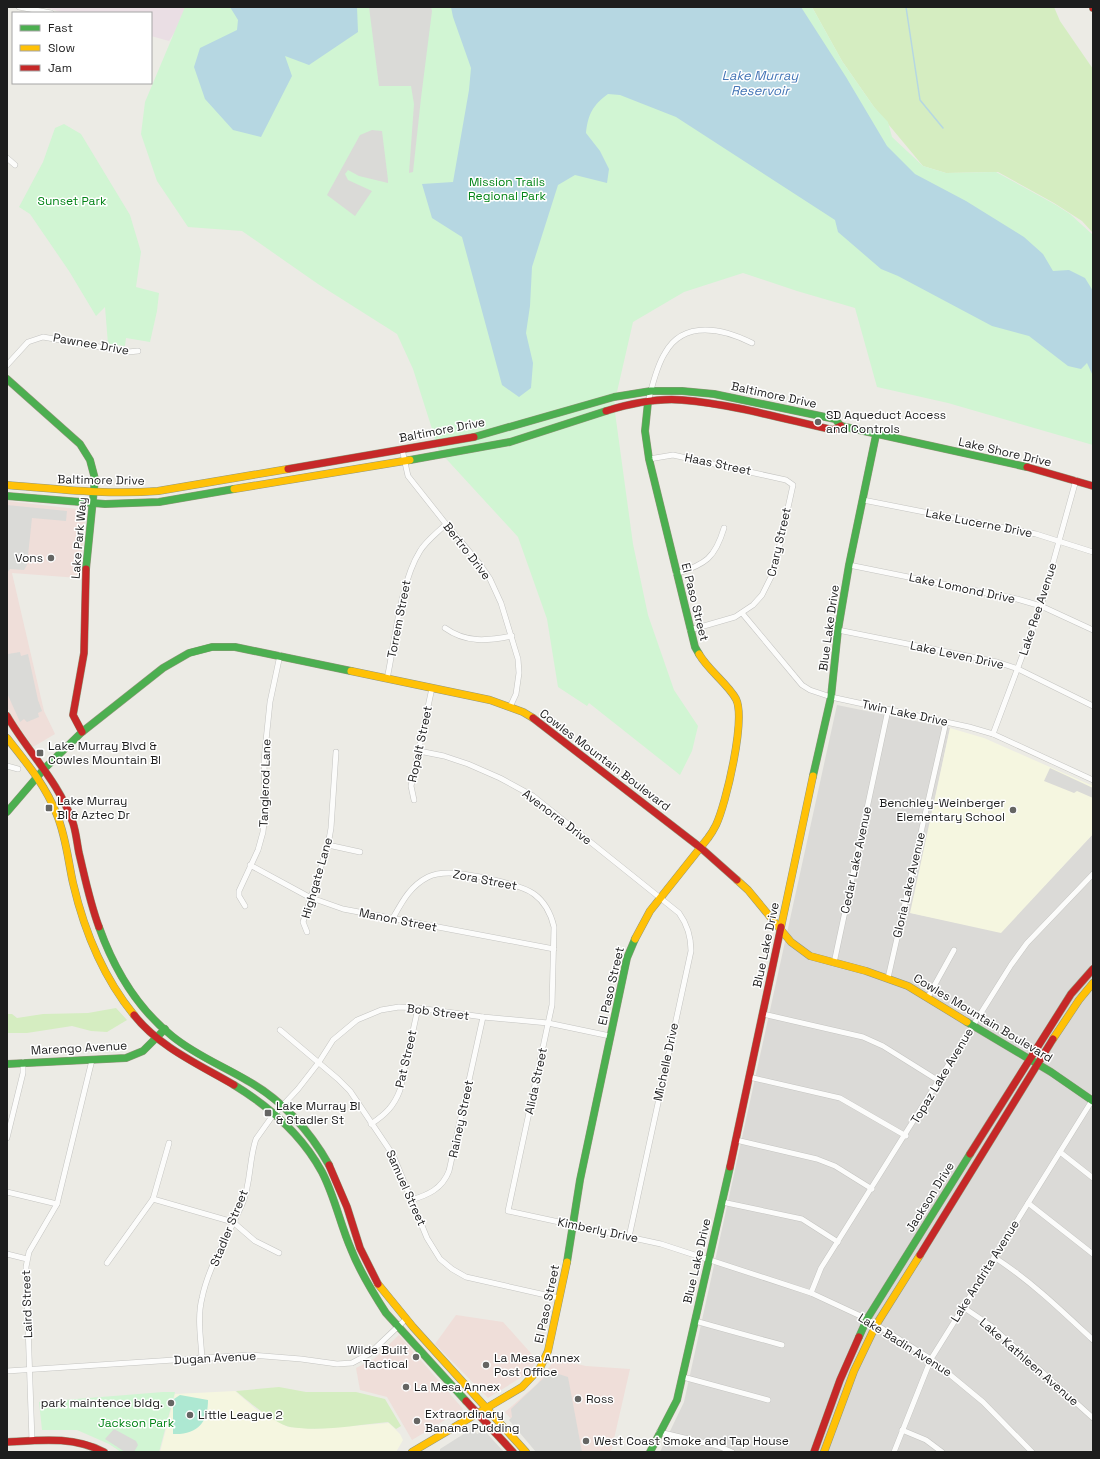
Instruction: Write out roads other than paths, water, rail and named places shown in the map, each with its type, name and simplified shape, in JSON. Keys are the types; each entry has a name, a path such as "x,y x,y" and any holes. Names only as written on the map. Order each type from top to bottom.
{"main road":[{"name":"Lake Park Way","path":"7,379 84,449 94,473 94,493 86,567 84,653 72,715 82,732"},
{"name":"Baltimore Drive","path":"7,485 94,493 131,494 156,491 473,437 614,397 650,391 682,391 714,394 835,419 840,426 833,430 712,404 681,400 648,402 611,410 510,442 459,452 159,502 131,504 93,503 7,496"},
{"name":"El Paso Street","path":"412,1452 522,1387 540,1368 548,1351 573,1225 580,1180 610,1036 630,950 641,926 660,898 701,848 716,825 722,809 739,732 740,716 733,696 702,659 695,647 690,630 649,459 645,431 648,402"},
{"name":"Lake Shore Drive","path":"840,426 1039,470 1093,486"},
{"name":"Blue Lake Drive","path":"650,1452 659,1432 677,1400 694,1321 710,1258 831,697 838,630 849,565 876,435"},
{"path":"156,491 159,502"},
{"name":"Cowles Mountain Boulevard","path":"7,812 40,774 82,732 163,668 189,653 212,647 235,647 280,655 387,680 490,700 542,723 701,848 748,890 791,942 810,956 888,978 928,998 1030,1059 1093,1100"},
{"path":"7,716 40,774 62,826 80,909 95,950 124,1002 157,1037 191,1062 264,1104 304,1144 317,1163 329,1188 358,1268 382,1307 398,1327 512,1452"},
{"path":"7,738 29,766 40,774 64,803 72,823 91,906 110,957 133,996 165,1029 196,1052 265,1092 283,1106 304,1130 326,1160 343,1196 360,1248 378,1284 406,1319 526,1452"},
{"name":"Jackson Drive","path":"814,1452 842,1374 867,1320 1071,994 1093,969"},
{"name":"Jackson Drive","path":"824,1452 854,1370 876,1324 1064,1021 1093,983"},
{"path":"118,993 127,987"},
{"name":"Marengo Avenue","path":"7,1064 130,1057 143,1051 165,1029"},
{"path":"7,1442 60,1439 77,1442 104,1452"}],"street":[{"path":"19,7 46,12"},
{"path":"7,158 15,165"},
{"path":"648,402 650,391 664,353 672,343 685,334 704,329 735,334 752,343"},
{"name":"Pawnee Drive","path":"7,365 28,342 43,337 128,352 138,352"},
{"name":"Bertro Drive","path":"402,449 408,476 480,564 490,579 501,603 512,636 519,673 516,694 510,708"},
{"name":"Haas Street","path":"649,459 673,455 786,480"},
{"name":"Crary Street","path":"690,630 735,617 742,613 762,595 772,577 792,490 793,485 786,480"},
{"name":"Lake Ree Avenue","path":"993,734 1041,606 1076,480"},
{"name":"Lake Lucerne Drive","path":"863,500 1036,534 1093,552"},
{"name":"Torrem Street","path":"387,680 405,585 411,568 420,550 446,524"},
{"path":"676,574 696,567 713,555 719,544 724,528"},
{"name":"Lake Lomond Drive","path":"849,565 1017,599 1041,606 1093,630"},
{"name":"Twin Lake Drive","path":"742,613 802,685 810,690 831,697 946,722 993,734 1093,780"},
{"path":"445,628 456,636 476,640 493,640 512,636"},
{"name":"Lake Leven Drive","path":"838,630 997,662 1018,669 1093,706"},
{"name":"Tanglerod Lane","path":"245,906 239,896 239,891 260,844 265,818 264,760 270,702 280,655"},
{"name":"Ropalt Street","path":"414,800 410,786 419,752 432,688"},
{"name":"Cedar Lake Avenue","path":"834,963 888,710"},
{"name":"Gloria Lake Avenue","path":"888,978 946,722"},
{"name":"Highgate Lane","path":"307,932 303,922 309,897 328,845 331,828 336,752"},
{"name":"Avenorra Drive","path":"419,752 444,756 468,764 500,778 533,796 660,898"},
{"path":"7,766 18,769"},
{"path":"328,845 360,852"},
{"name":"Manon Street","path":"250,865 309,897 343,909 554,949"},
{"name":"Zora Street","path":"393,918 412,888 422,880 434,875 454,873 510,883 528,890 545,906 554,927 554,949"},
{"name":"Topaz Lake Avenue","path":"811,1293 821,1268 906,1136 973,1025 1022,950 1093,874"},
{"name":"Michelle Drive","path":"629,1237 691,951 690,938 679,912 660,898"},
{"name":"Alida Street","path":"508,1211 554,997 554,949"},
{"path":"928,998 954,950"},
{"name":"Bob Street","path":"283,1106 319,1062 333,1040 357,1020 390,1008 418,1008 482,1017 548,1023 610,1036"},
{"name":"Pat Street","path":"371,1124 382,1117 396,1101 400,1090 418,1008"},
{"path":"763,1014 863,1036 883,1046 939,1081"},
{"name":"Rainey Street","path":"411,1200 428,1195 436,1190 448,1175 482,1017"},
{"name":"Samuel Street","path":"280,1030 319,1062 350,1092 393,1155 411,1200 433,1248 440,1259 452,1270 466,1277 559,1298"},
{"name":"Laird Street","path":"32,1441 26,1267 27,1259 29,1252 57,1204 92,1060"},
{"path":"7,1138 23,1073 23,1062"},
{"path":"749,1077 840,1098 906,1136"},
{"name":"Lake Andrita Avenue","path":"894,1452 931,1359 1093,1100"},
{"name":"Stadler Street","path":"202,1359 199,1317 202,1298 207,1282 243,1200 249,1175 251,1152 256,1139 283,1106"},
{"path":"736,1140 817,1158 835,1166 872,1189"},
{"path":"107,1263 153,1199 169,1143"},
{"path":"1060,1152 1093,1178"},
{"path":"7,1192 57,1204"},
{"path":"153,1199 233,1222 255,1241 279,1253"},
{"path":"722,1202 802,1219 838,1242"},
{"path":"1028,1202 1093,1254"},
{"name":"Kimberly Drive","path":"508,1211 661,1244 686,1253"},
{"name":"Lake Badin Avenue","path":"686,1253 710,1258 811,1293 876,1324 931,1359 983,1402 1032,1452"},
{"path":"7,1254 27,1259"},
{"path":"994,1257 1018,1272 1046,1294 1093,1340"},
{"name":"Lake Kathleen Avenue","path":"963,1307 991,1326 1093,1418"},
{"name":"Dugan Avenue","path":"7,1371 257,1356 337,1364 352,1363 369,1354 406,1319"},
{"path":"694,1321 782,1345"},
{"path":"683,1377 768,1400"},
{"path":"902,1430 926,1440 942,1452"},
{"path":"659,1432 718,1446 732,1452"}],"water":[{"path":"230,7 357,7 358,32 309,65 285,56 292,76 261,137 233,130 205,99 194,67 200,48 237,30 238,20"},
{"name":"Lake Murray Reservoir","path":"451,7 801,7 846,77 887,146 915,174 966,201 1024,237 1043,254 1053,271 1069,270 1085,278 1093,291 1093,376 1087,363 1081,369 1068,366 1029,336 992,326 898,276 881,269 838,232 835,220 676,117 620,95 608,94 592,110 588,120 586,133 600,151 609,169 607,183 575,175 558,185 532,267 530,306 526,333 533,363 531,388 519,397 502,385 462,237 432,218 422,184 453,182 469,90 471,68 453,17"}],"waterway":[{"path":"906,7 920,100 943,128"}],"place":[{"name":"SD Aqueduct Access and Controls","path":"818,422"},
{"name":"Vons","path":"51,558"},
{"name":"Lake Murray Blvd & Cowles Mountain Bl","path":"40,753"},
{"name":"Lake Murray Bl & Aztec Dr","path":"49,808"},
{"name":"Benchley-Weinberger Elementary School","path":"1013,810"},
{"name":"Lake Murray Bl & Stadler St","path":"268,1113"},
{"name":"Wilde Built Tactical","path":"416,1357"},
{"name":"La Mesa Annex Post Office","path":"486,1365"},
{"name":"La Mesa Annex","path":"406,1387"},
{"name":"Ross","path":"578,1399"},
{"name":"park maintence bldg.","path":"171,1403"},
{"name":"Little League 2","path":"190,1415"},
{"name":"Extraordinary Banana Pudding","path":"417,1421"},
{"name":"West Coast Smoke and Tap House","path":"586,1441"}],"park label":[{"name":"Mission Trails Regional Park","path":"507,189"},
{"name":"Sunset Park","path":"72,201"},
{"name":"Jackson Park","path":"136,1423"}]}
